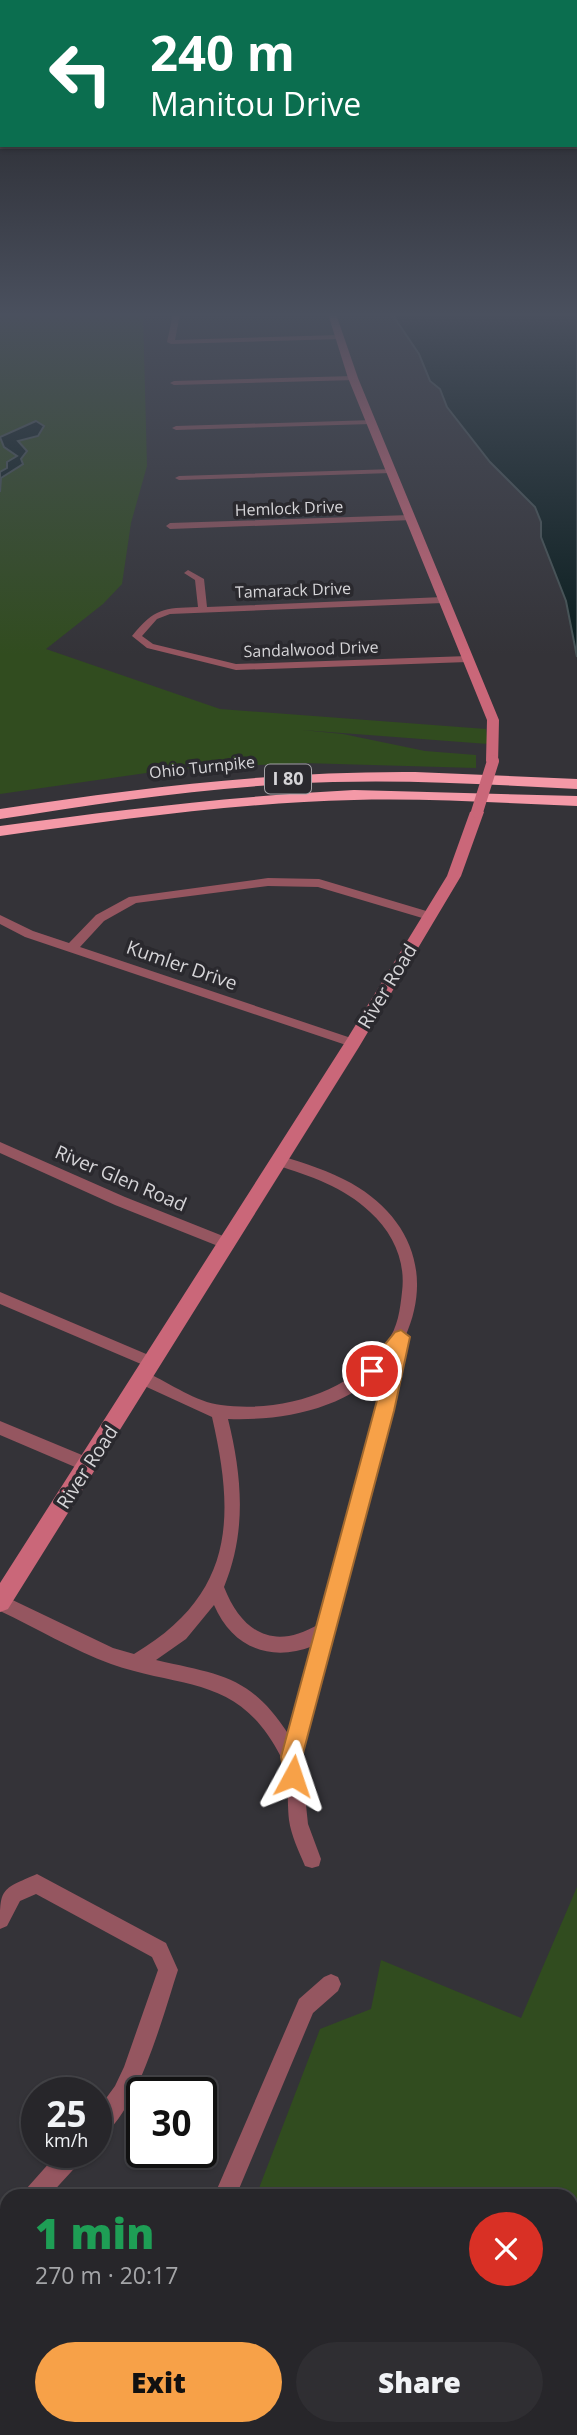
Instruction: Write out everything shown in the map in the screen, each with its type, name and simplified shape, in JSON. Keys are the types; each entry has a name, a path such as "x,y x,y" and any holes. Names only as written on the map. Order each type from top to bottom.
{"highway":[{"name":"Ohio Turnpike","path":"0,814 147,792 253,781 440,777 577,784"},
{"name":"Ohio Turnpike","path":"0,831 156,810 357,795 577,801"}],"street":[{"path":"176,428 188,428"},
{"name":"River Road","path":"2,1594 88,1465 353,1043 454,876 477,812 493,761 493,720 373,428"},
{"path":"179,478 391,471"},
{"name":"Hemlock Drive","path":"177,512 174,526 410,518"},
{"path":"188,573 199,579 203,610"},
{"name":"Tamarack Drive","path":"148,622 168,611 443,600"},
{"name":"Sandalwood Drive","path":"148,622 137,636 150,646 236,667 468,659"},
{"path":"72,948 100,918 133,900 268,881 319,883 429,916"},
{"name":"Kumler Drive","path":"0,919 29,934 353,1043"},
{"name":"River Glen Road","path":"0,1147 120,1202 228,1244"},
{"path":"281,1161 354,1191 384,1216 395,1231 410,1269 411,1298 385,1411 292,1757 299,1824 312,1859"},
{"path":"0,1298 148,1370 219,1412 283,1410 325,1399 372,1371 401,1337"},
{"path":"135,1663 180,1633 209,1600 228,1548 235,1501 232,1463 219,1412"},
{"path":"0,1428 88,1465"},
{"path":"215,1586 226,1613 236,1627 260,1642 290,1646 306,1642 326,1629"},
{"path":"2,1594 110,1655 162,1673 209,1681 241,1694 254,1704 292,1757"},
{"path":"0,1919 13,1894 37,1884 159,1950 168,1970 130,2081 112,2111"},
{"path":"228,2189 306,2006 331,1984"},
{"path":"41,2189 60,2168"}],"green space":[{"path":"0,428 146,428 147,466 131,523 122,584 103,604 46,649 220,709 486,729 488,744 302,730 343,734 425,751 476,755 476,768 303,763 174,769 0,794"},
{"path":"577,1887 577,2189 259,2189 320,2029 371,2009 381,1960 521,2018"}],"shaded area":[{"path":"21,428 43,428 38,436 18,441 27,451 21,459 23,464 1,478 0,492 0,472 7,468 7,462 17,456 4,447 0,437"},
{"path":"463,428 577,428 577,657 566,601 541,537 541,522 535,507 490,462"}],"route":[{"path":"293,1776 292,1757 385,1411 401,1337 372,1371"}]}
